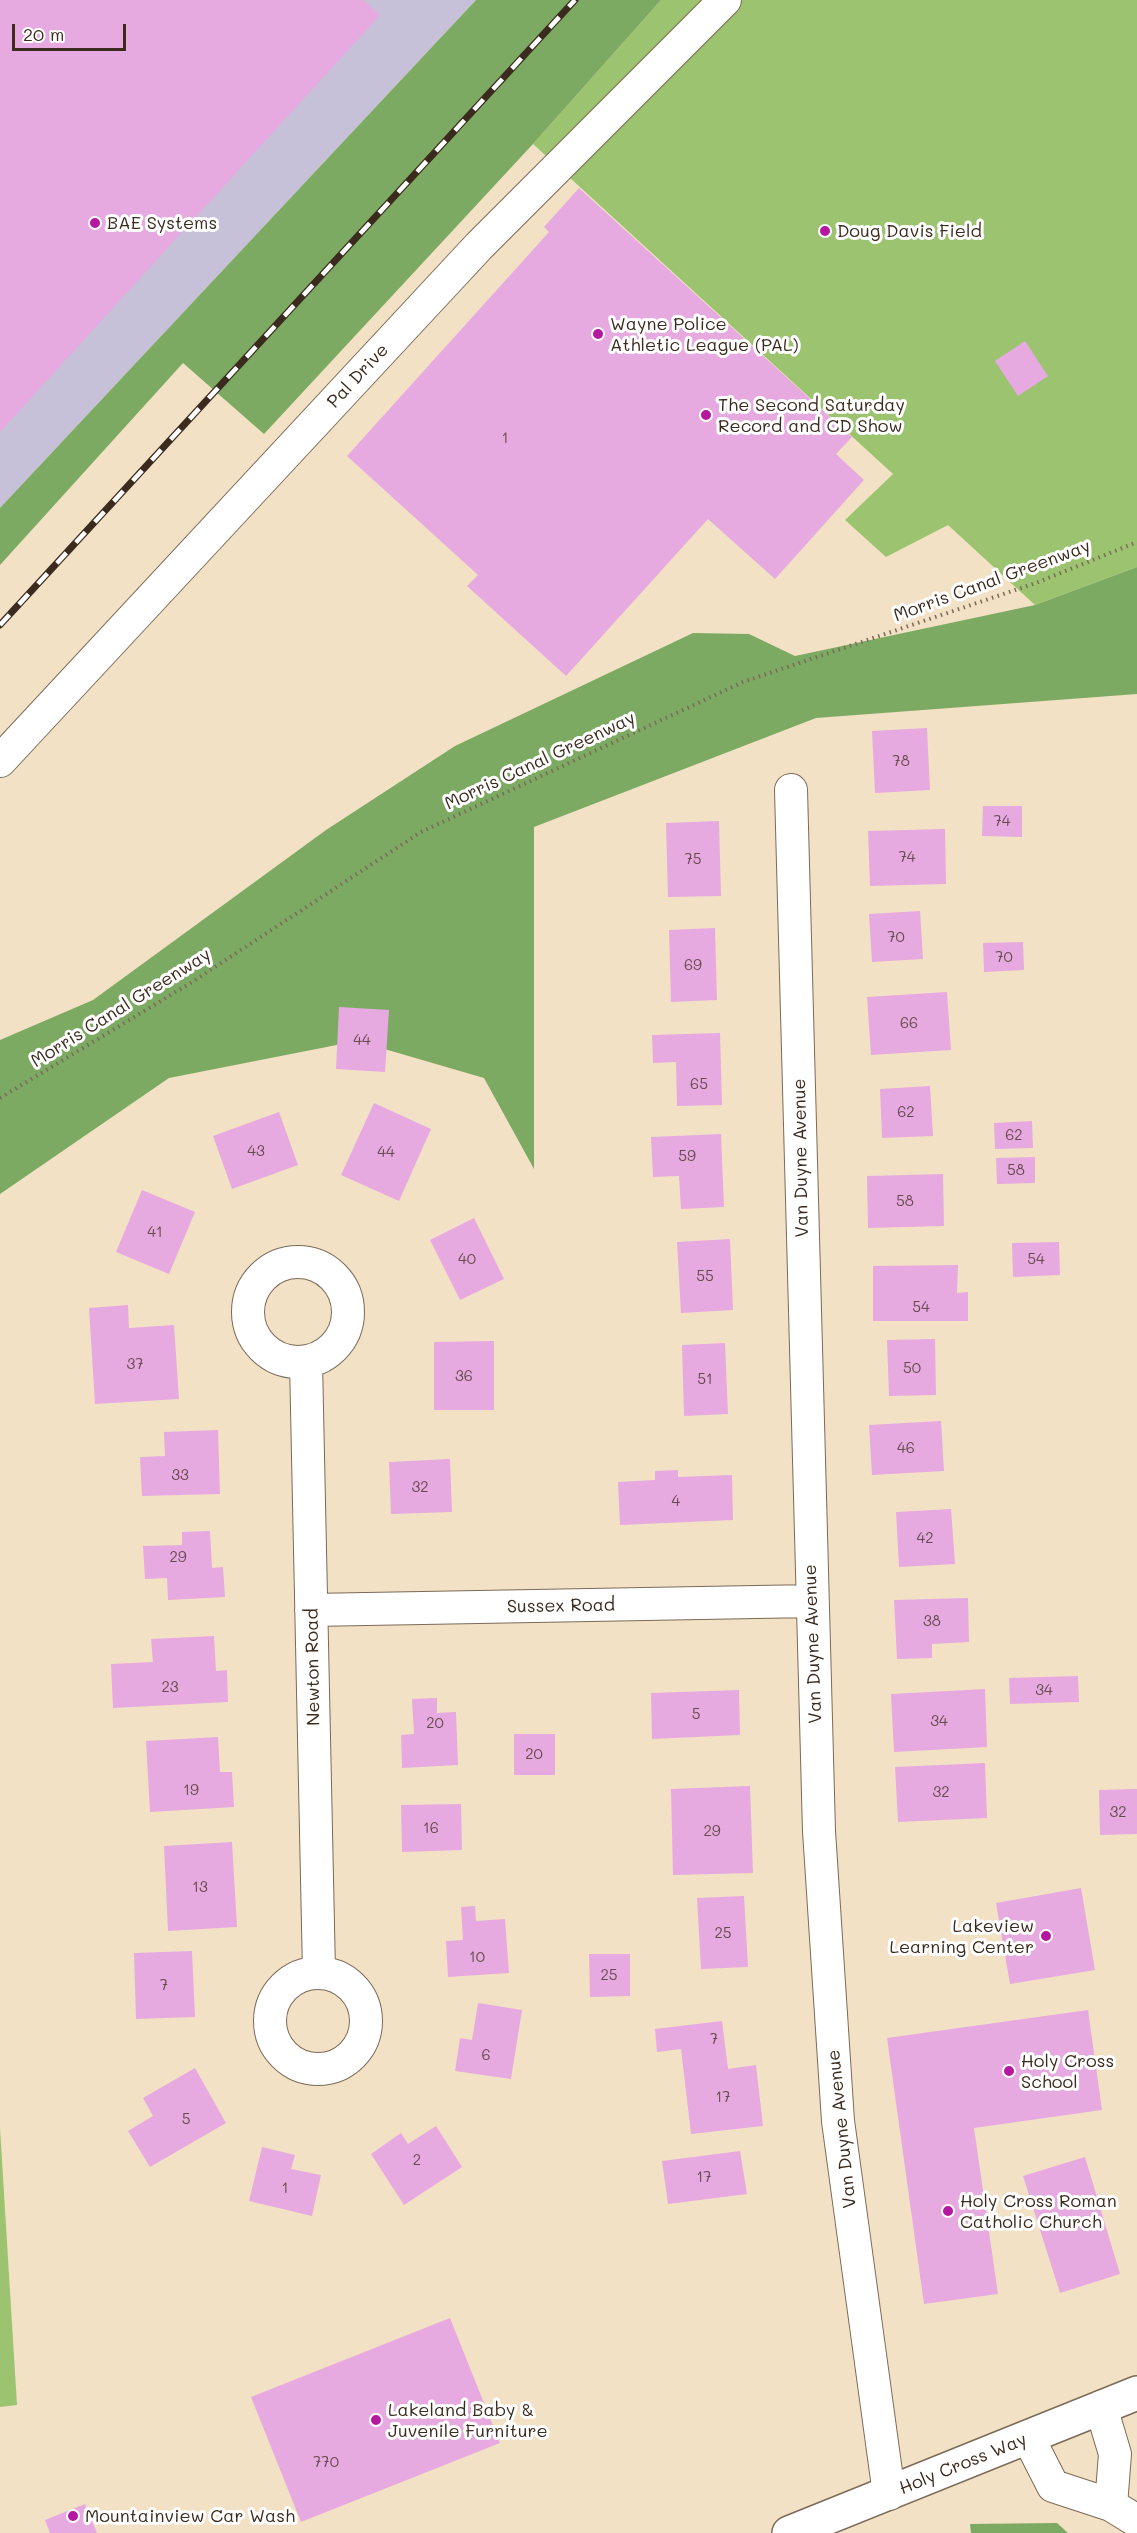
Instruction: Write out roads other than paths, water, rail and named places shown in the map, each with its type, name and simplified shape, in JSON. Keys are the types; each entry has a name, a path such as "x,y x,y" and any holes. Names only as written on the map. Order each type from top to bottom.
{"main road":[{"name":"Holy Cross Way","path":"789,2533 1137,2393"}],"street":[{"name":"Pal Drive","path":"0,761 479,246 725,0"},
{"name":"Van Duyne Avenue","path":"791,790 819,1831 838,2121 889,2494"},
{"name":"Newton Road","path":"306,1362 319,1972"},
{"name":"Sussex Road","path":"311,1610 812,1601"},
{"path":"1028,2437 1053,2486 1124,2513 1116,2454 1101,2408"}],"railway":[{"path":"0,625 575,0"}],"place":[{"name":"BAE Systems","path":"95,223"},
{"name":"Doug Davis Field","path":"825,231"},
{"name":"Wayne Police Athletic League (PAL)","path":"598,334"},
{"name":"The Second Saturday Record and CD Show","path":"706,415"},
{"name":"Lakeview Learning Center","path":"1046,1936"},
{"name":"Holy Cross School","path":"1009,2071"},
{"name":"Holy Cross Roman Catholic Church","path":"948,2211"},
{"name":"Lakeland Baby & Juvenile Furniture","path":"376,2420"},
{"name":"Mountainview Car Wash","path":"73,2516"}]}
